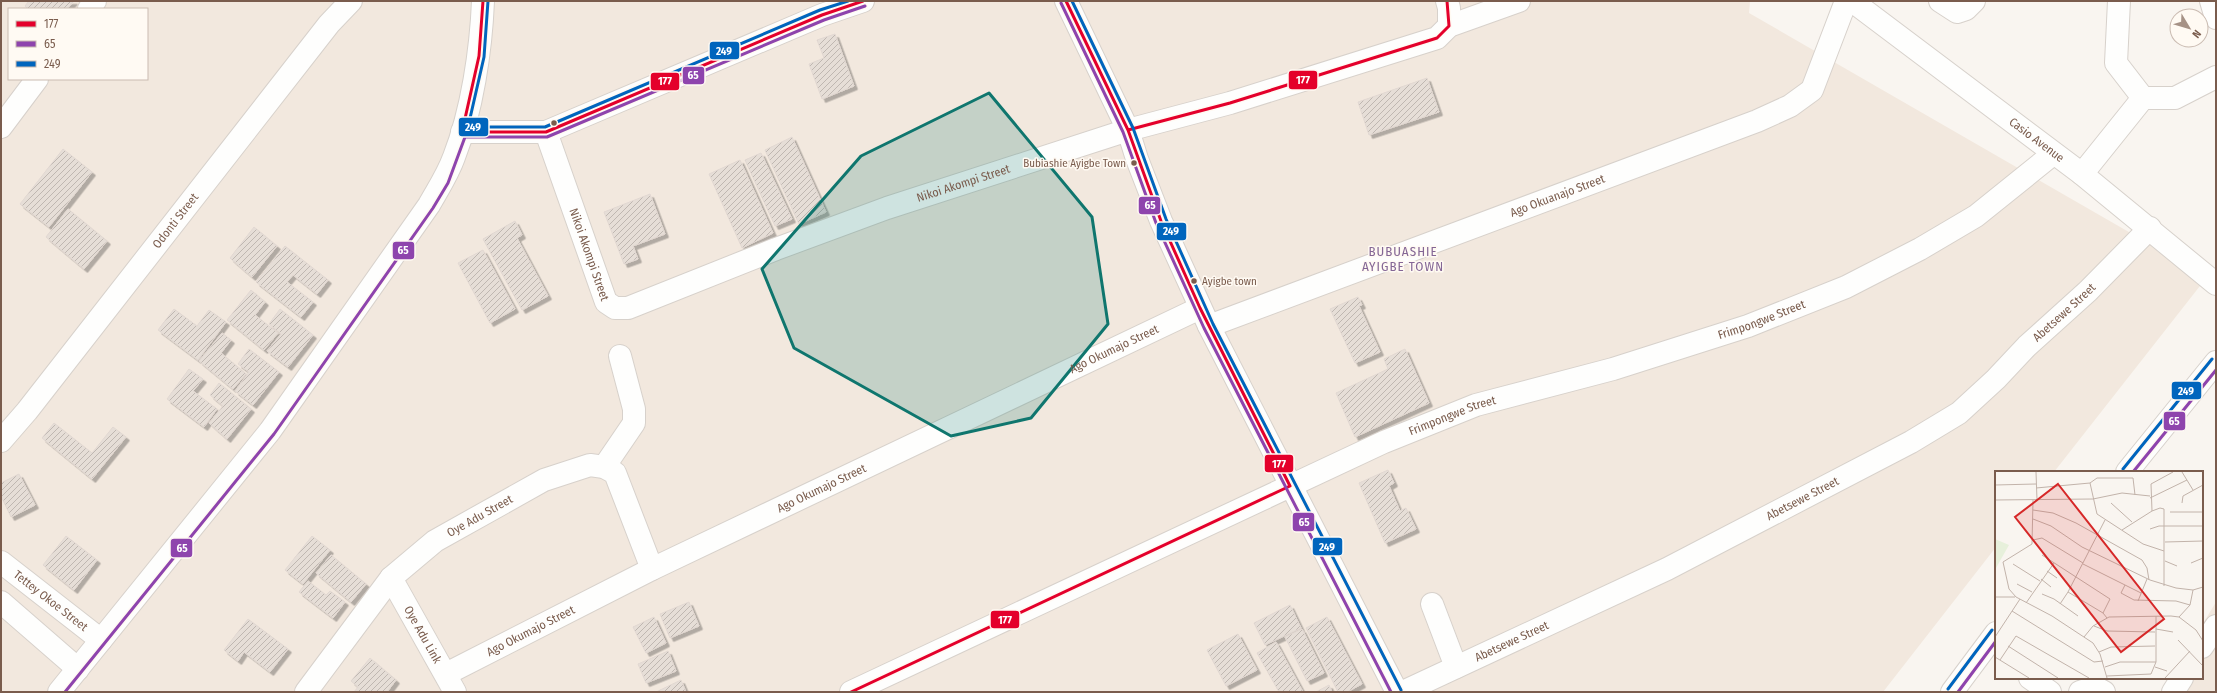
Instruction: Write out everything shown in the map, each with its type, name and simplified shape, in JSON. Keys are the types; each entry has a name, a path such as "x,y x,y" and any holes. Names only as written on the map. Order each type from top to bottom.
{"street":[{"name":"Odonti Street","path":"1,441 27,411 329,24 351,1"},
{"path":"59,692 274,424 429,205 449,169 462,132 478,56 483,1"},
{"path":"462,132 546,132 822,15 863,1"},
{"path":"1066,1 1128,130 1137,159 1159,214 1204,317 1397,692"},
{"path":"1447,1 1449,8 1449,26"},
{"name":"Nikoi Akompi Street","path":"546,132 606,302 615,308 628,308 776,249 888,208 1128,130 1230,103 1438,38 1449,26 1518,1"},
{"name":"Ago Okuanajo Street","path":"1204,317 1742,127 1790,106 1812,90 1846,1"},
{"name":"Casio Avenue","path":"1852,1 2053,154 2082,174 2150,228 2216,284"},
{"path":"1940,1 1957,12 1966,9 1974,1"},
{"path":"2119,1 2116,63 2143,98"},
{"path":"2211,1 2216,18"},
{"path":"2143,98 2174,98 2216,77"},
{"path":"1,127 36,80"},
{"path":"2082,174 2143,98"},
{"name":"Frimpongwe Street","path":"851,692 1384,442 1476,405 1613,369 1748,326 1846,287 1920,249 1976,216 2053,154"},
{"name":"Abetsewe Street","path":"1403,692 1667,569 1911,442 1959,413 1996,379 2027,346 2088,291 2150,228"},
{"name":"Ago Okumajo Street","path":"450,683 652,569 1204,317"},
{"path":"620,356 634,409 634,423 604,467 615,473 652,569"},
{"path":"2127,471 2216,362"},
{"name":"Oye Adu Street","path":"306,692 391,578 435,541 544,480 590,465 604,467"},
{"name":"Tettey Okoe Street","path":"1,562 101,640"},
{"name":"Oye Adu Link","path":"391,578 450,683"},
{"path":"1,602 78,669"},
{"path":"1432,604 1456,667"},
{"path":"2203,646 2216,626"},
{"path":"1952,692 1993,643"},
{"path":"2031,679 2050,692"},
{"path":"2173,692 2181,679"},
{"path":"2080,692 2095,687 2104,692"}],"highlighted area":[{"path":"989,93 1092,217 1108,324 1031,418 951,436 794,348 762,269 861,156"}],"shaded area":[{"path":"1,1 1750,1 1749,13 2207,277 2055,471 1995,471 1995,548 1883,692 1,692"},
{"path":"2216,602 2216,692 2162,692 2169,679 2203,679 2203,623"}],"building":[{"path":"29,1 74,1 68,8 27,8 25,6"},
{"path":"835,34 854,86 822,99 809,64 824,58 817,40"},
{"path":"1427,78 1439,112 1369,135 1358,102"},
{"path":"792,137 826,212 799,224 765,150"},
{"path":"63,149 92,172 49,227 20,204"},
{"path":"761,153 792,219 775,226 745,160"},
{"path":"740,160 773,233 742,248 709,174"},
{"path":"650,194 665,234 633,246 638,259 624,264 604,212"},
{"path":"68,209 107,241 84,269 46,237"},
{"path":"515,221 522,235 517,238 548,296 522,310 483,239"},
{"path":"254,227 277,246 252,277 230,258"},
{"path":"285,246 328,280 317,294 293,275 287,282 313,302 301,317 256,282"},
{"path":"483,250 515,309 490,323 458,263"},
{"path":"251,290 265,302 255,315 278,333 264,350 227,320"},
{"path":"1358,297 1362,305 1359,306 1380,352 1355,363 1330,309"},
{"path":"174,309 197,326 209,310 226,322 198,360 158,330"},
{"path":"280,309 313,335 288,367 267,351 281,334 269,324"},
{"path":"222,333 231,340 221,353 246,374 233,389 199,361"},
{"path":"249,349 279,372 253,405 235,391 249,372 238,364"},
{"path":"1405,349 1429,403 1355,437 1336,393 1388,369 1384,359"},
{"path":"189,369 203,379 193,391 217,409 204,427 167,399"},
{"path":"219,383 251,409 227,439 209,423 223,406 210,395"},
{"path":"54,423 92,453 113,427 126,437 92,479 42,438"},
{"path":"1388,470 1394,483 1389,486 1400,511 1406,508 1416,529 1385,543 1359,483"},
{"path":"19,474 35,505 11,517 1,496 1,483"},
{"path":"66,536 97,560 74,590 43,565"},
{"path":"312,536 330,550 303,584 285,570"},
{"path":"331,555 366,584 351,602 316,573"},
{"path":"308,581 326,595 330,591 345,602 333,618 299,592"},
{"path":"689,602 699,626 670,638 660,614"},
{"path":"1290,605 1301,628 1265,645 1254,623"},
{"path":"654,617 666,643 646,653 633,627"},
{"path":"1327,617 1362,684 1347,692 1338,692 1306,628"},
{"path":"248,619 288,649 270,672 244,652 238,661 224,650"},
{"path":"1302,629 1324,673 1307,681 1285,637"},
{"path":"1238,634 1257,670 1226,686 1207,650"},
{"path":"1276,642 1303,692 1279,692 1257,653"},
{"path":"668,651 676,671 646,683 638,664"},
{"path":"370,658 396,680 387,692 354,692 358,687 351,681"},
{"path":"681,680 686,692 656,692"},
{"path":"1329,685 1332,692 1316,692"}],"transit line":[{"name":"177","path":"462,132 479,56 483,1"},
{"name":"249","path":"488,1 484,57 468,127 545,127 820,10 848,1"},
{"name":"177","path":"462,132 546,132 822,15 863,1"},
{"name":"177","path":"851,692 1290,486 1200,308 1161,221 1128,130 1066,1"},
{"name":"249","path":"1072,1 1133,128 1166,219 1213,324 1401,690"},
{"name":"177","path":"1128,130 1230,103 1437,38 1449,26 1447,1"},
{"name":"65","path":"1061,3 1123,132 1156,223 1204,328 1391,692"},
{"name":"65","path":"65,692 274,434 433,208 448,183 465,137 547,137 824,20 865,6"},
{"name":"249","path":"2123,469 2212,359"},
{"name":"65","path":"2134,471 2216,370"},
{"name":"249","path":"1948,689 1992,630"},
{"name":"65","path":"1958,692 1995,642"}],"place":[{"name":"Bubiashie Ayigbe Town","path":"1134,163"},
{"name":"Ayigbe town","path":"1194,281"}],"district":[{"name":"BUBUASHIE AYIGBE TOWN","path":"1403,258"}]}
